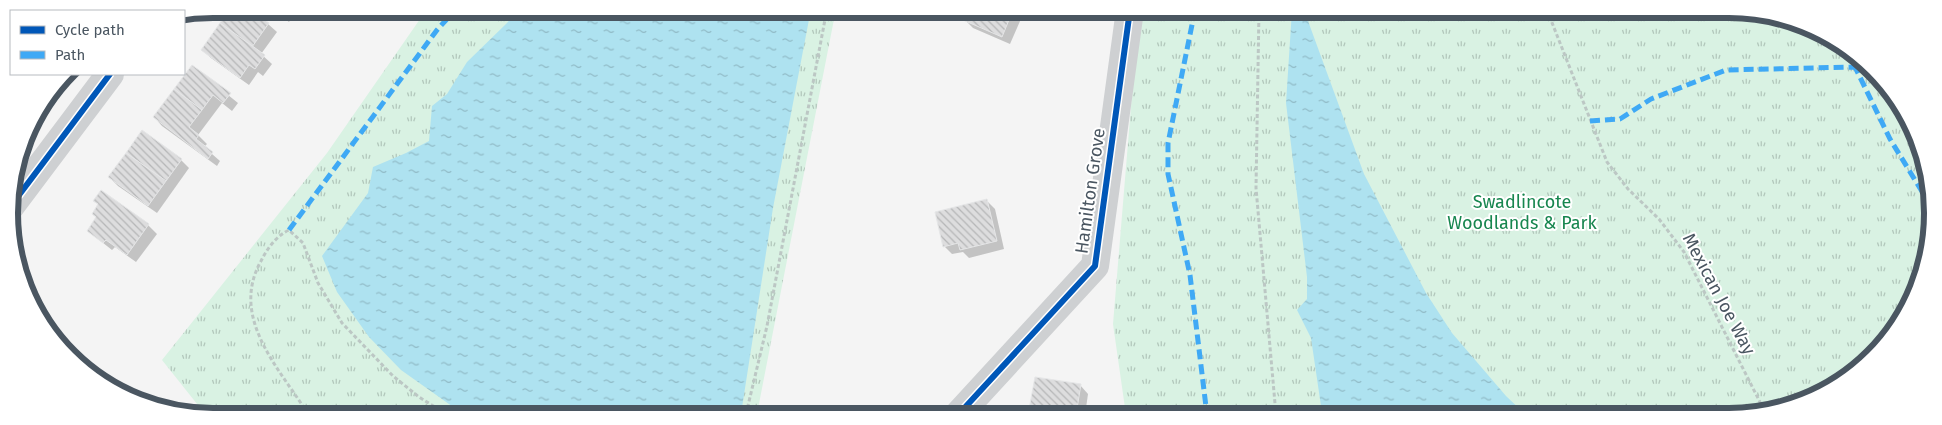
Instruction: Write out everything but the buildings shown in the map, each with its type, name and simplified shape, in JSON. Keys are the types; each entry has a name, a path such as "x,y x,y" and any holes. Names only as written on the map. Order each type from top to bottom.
{"street":[{"name":"Hamilton Grove","path":"964,408 1095,266 1129,18"},
{"path":"18,198 109,75"}],"path":[{"path":"747,408 767,326 825,18"},
{"path":"1259,18 1256,188 1275,408"},
{"path":"304,408 265,352 259,337 251,304 252,280 257,269 275,241 282,233 289,230 303,243 318,283 342,323 393,376 436,408"}],"green space":[{"path":"421,18 834,18 758,408 199,407 162,360 327,153"},
{"name":"Swadlincote Woodlands & Park","path":"1138,18 1742,18 1768,21 1804,32 1838,50 1876,84 1892,104 1910,138 1921,174 1924,225 1921,251 1910,287 1892,321 1858,359 1838,375 1804,393 1768,404 1730,408 1125,408 1113,324"}],"water":[{"path":"511,18 809,18 773,208 742,408 455,408 401,370 369,337 337,292 322,256 368,193 373,167 429,141 432,106 447,94 467,62"},
{"path":"1291,18 1307,18 1364,174 1426,293 1452,333 1519,408 1322,408 1311,338 1297,310 1307,299 1307,277 1286,103"}],"marked path":[{"path":"289,230 448,18"},
{"path":"1193,18 1168,143 1168,174 1190,275 1206,408"},
{"path":"1857,65 1855,67 1890,139 1924,194"},
{"path":"1590,121 1620,119 1651,99 1726,70 1860,68"}],"cycle path":[{"path":"964,408 1095,266 1129,18"},
{"path":"18,196 109,75"}]}
